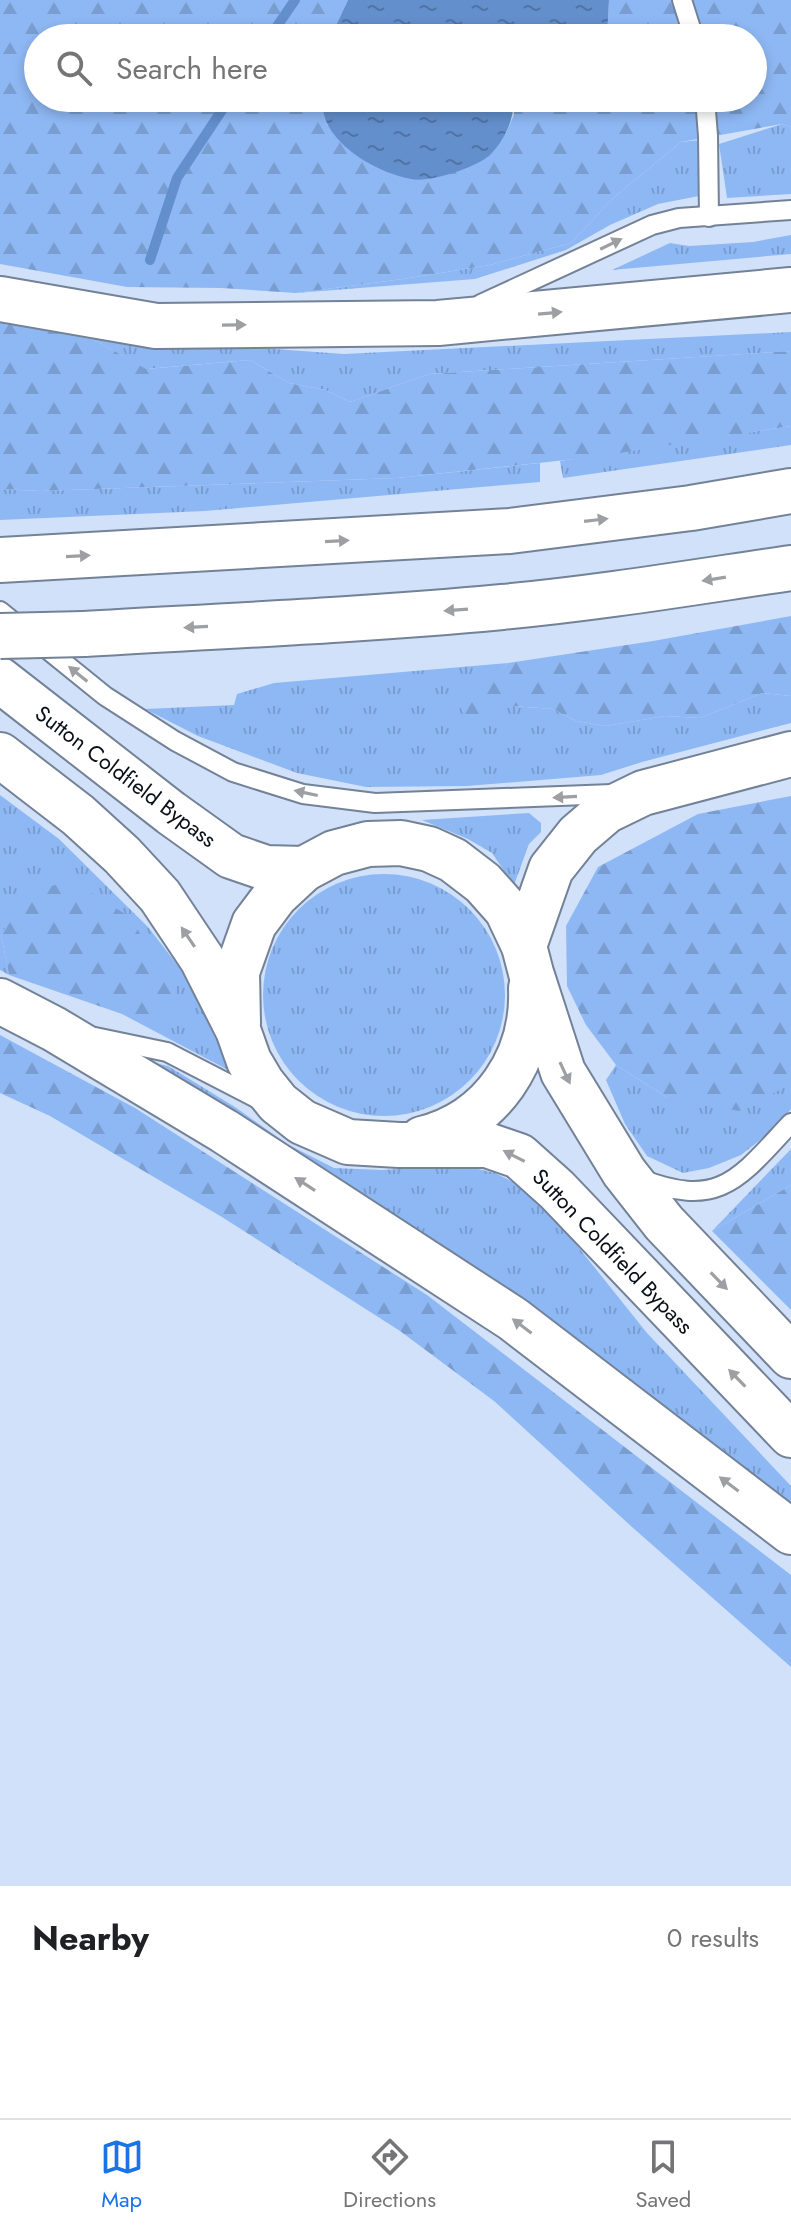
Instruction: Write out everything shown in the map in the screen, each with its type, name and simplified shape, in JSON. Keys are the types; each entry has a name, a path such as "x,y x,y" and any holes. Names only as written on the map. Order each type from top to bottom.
{"highway":[{"path":"0,299 156,326 438,323 791,290"},
{"path":"0,560 510,531 691,508 791,491"},
{"path":"0,636 84,634 504,607 791,568"},
{"name":"Sutton Coldfield Bypass","path":"0,680 231,856 266,868 304,869"},
{"path":"528,960 551,869 578,835 606,811 643,793 791,754"},
{"name":"Sutton Coldfield Bypass","path":"0,755 78,815 122,855 160,896 202,959 238,1030 249,1061 278,1103 302,1122 348,1142 487,1145 519,1156 557,1190 791,1435"},
{"name":"Sutton Coldfield Bypass","path":"238,1030 237,972 254,924 275,896 304,869 334,853 368,844 401,843 429,849 453,860 483,883 507,910 528,960 563,1072 624,1172 664,1223 791,1356"},
{"name":"Sutton Coldfield Bypass","path":"399,1145 439,1135 464,1122 490,1101 512,1073 528,1033 532,1008 528,960"},
{"path":"0,1001 54,1029 224,1131 513,1319 791,1532"}],"lane":[{"path":"682,0 690,24"},
{"path":"706,112 709,217"},
{"path":"438,323 652,225 679,218 791,210"},
{"path":"0,611 105,696 175,741 233,772 303,794 375,803 643,793"},
{"path":"54,1029 167,1052 302,1122"},
{"path":"624,1172 665,1188 702,1192 725,1186 756,1161 791,1123"}],"green space":[{"path":"0,0 348,0 337,24 24,24 24,112 324,112 328,126 505,135 514,112 767,112 767,24 608,24 609,0 791,0 791,127 782,124 681,142 612,199 571,243 490,265 296,293 127,287 0,264"},
{"path":"782,124 791,127 791,194 727,198 719,144"},
{"path":"699,140 699,196 658,204 610,225 566,250 475,279 296,293 490,265 571,243 612,199 681,142"},
{"path":"791,235 791,254 612,270 670,243 689,246 753,242"},
{"path":"0,313 163,341 344,354 791,332 791,351 429,374 350,402 325,390 289,383 250,360 145,369 95,340 0,322"},
{"path":"0,322 95,340 146,369 250,360 289,383 325,390 350,402 429,374 791,351 791,426 594,457 397,478 40,491 0,489"},
{"path":"791,426 791,445 563,478 560,461"},
{"path":"540,463 540,482 205,511 0,520 0,489 40,491 397,478"},
{"path":"791,616 791,696 762,693 700,718 665,716 606,726 576,721 553,709 512,706 470,724 456,700 457,691 488,683 508,663"},
{"path":"508,663 489,683 512,706 553,709 576,721 606,726 665,716 700,718 762,693 791,696 791,723 601,775 467,786 366,787 297,773 198,736 145,709 234,705 237,694 274,683"},
{"path":"0,795 59,839 148,927 193,985 230,1071 122,1014 167,1014 1,934 9,975 0,970"},
{"path":"791,796 791,1084 739,1111 668,1098 616,1065 586,1025 567,986 566,926 598,867 698,814"},
{"path":"529,813 541,823 541,832 529,844 514,885 492,853 468,839 422,820"},
{"path":"384,874 408,876 430,883 470,909 496,949 503,971 503,1019 496,1041 470,1081 430,1107 408,1114 384,1116 360,1114 338,1107 298,1081 272,1041 265,1019 263,995 265,971 272,949 298,909 338,883 360,876"},
{"path":"71,880 130,917 176,993 167,1014 122,1014 9,975 1,934 26,894"},
{"path":"0,1035 135,1108 427,1295 791,1575 791,1667 494,1401 400,1331 222,1217 50,1116 0,1093"},
{"path":"129,1057 168,1066 235,1107 287,1144 334,1168 383,1170 461,1165 495,1173 535,1193 647,1333 791,1486 791,1508 697,1430 388,1213"},
{"path":"616,1065 668,1098 791,1083 791,1109 777,1127 741,1155 709,1168 683,1173 647,1156 625,1124 606,1080"},
{"path":"791,1149 791,1185 712,1231"},
{"path":"791,1185 791,1310 712,1231"}],"water":[{"path":"348,0 609,0 608,24 337,24"},
{"path":"324,112 513,112 501,141 485,159 453,173 419,180 388,172 354,154 336,137"}],"waterway":[{"path":"279,24 295,0"},
{"path":"150,260 177,178 221,112"}]}
